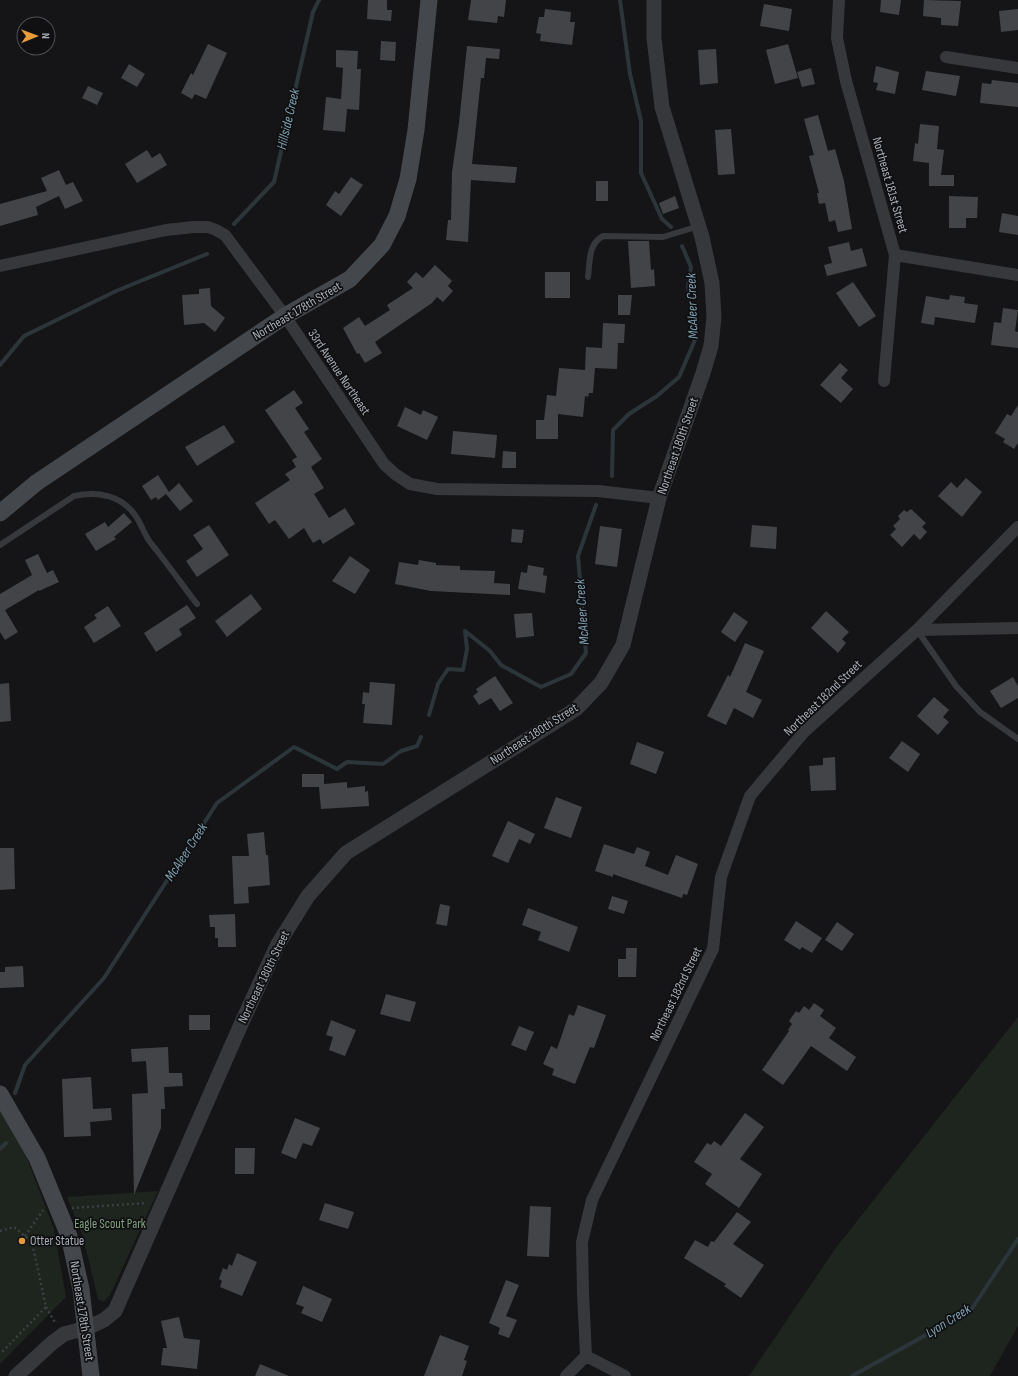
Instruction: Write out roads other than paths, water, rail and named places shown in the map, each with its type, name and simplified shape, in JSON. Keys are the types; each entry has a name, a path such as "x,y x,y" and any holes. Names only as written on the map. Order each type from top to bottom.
{"main road":[{"name":"Northeast 178th Street","path":"0,513 36,483 285,316 350,279 382,245 397,216 409,172 429,0"},
{"name":"Northeast 178th Street","path":"0,1094 37,1158 69,1236 87,1328 91,1376"}],"street":[{"name":"Northeast 180th Street","path":"16,1376 64,1334 87,1328 104,1320 115,1311 278,944 308,896 346,852 576,709 601,683 623,645 659,498 711,346 714,317 712,283 699,226 662,107 654,38 654,0"},
{"name":"Northeast 181st Street","path":"839,0 837,38 846,81 895,255 884,381"},
{"path":"946,57 1018,68"},
{"name":"33rd Avenue Northeast","path":"0,266 166,230 208,227 225,235 285,316 384,464 395,474 410,484 437,489 598,491 659,498"},
{"path":"895,255 1018,275"},
{"name":"Northeast 182nd Street","path":"586,1356 582,1293 582,1242 592,1200 713,949 721,877 750,796 804,732 917,630 1018,527"},
{"path":"917,630 1018,628"},
{"path":"566,1376 586,1356 625,1376"}],"lane":[{"path":"588,277 592,246 596,240 603,236 663,236 699,226"},
{"path":"0,545 74,496 88,493 105,494 121,502 134,514 148,539 197,604"},
{"path":"917,630 956,686 980,712 1018,739"}],"waterway":[{"name":"Hillside Creek","path":"234,224 274,182 313,12 319,0"},
{"name":"McAleer Creek","path":"620,0 630,74 641,121 641,173 662,219 671,227"},
{"name":"McAleer Creek","path":"612,476 613,430 629,414 657,396 679,377 695,340 688,286 691,267 682,246"},
{"name":"Hillside Creek","path":"0,365 24,336 116,291 207,254"},
{"name":"McAleer Creek","path":"429,715 438,684 448,669 463,670 467,649 465,631 490,651 501,665 541,687 571,674 586,653 578,556 596,505"},
{"name":"McAleer Creek","path":"15,1093 25,1065 104,978 217,803 294,747 337,769 347,762 383,764 401,751 417,746 421,737"},
{"name":"McAleer Creek","path":"0,1149 6,1143"},
{"name":"Lyon Creek","path":"852,1376 971,1310 1018,1239"}],"place":[{"name":"Otter Statue","path":"22,1241"}],"park label":[{"name":"Eagle Scout Park","path":"110,1224"}]}
